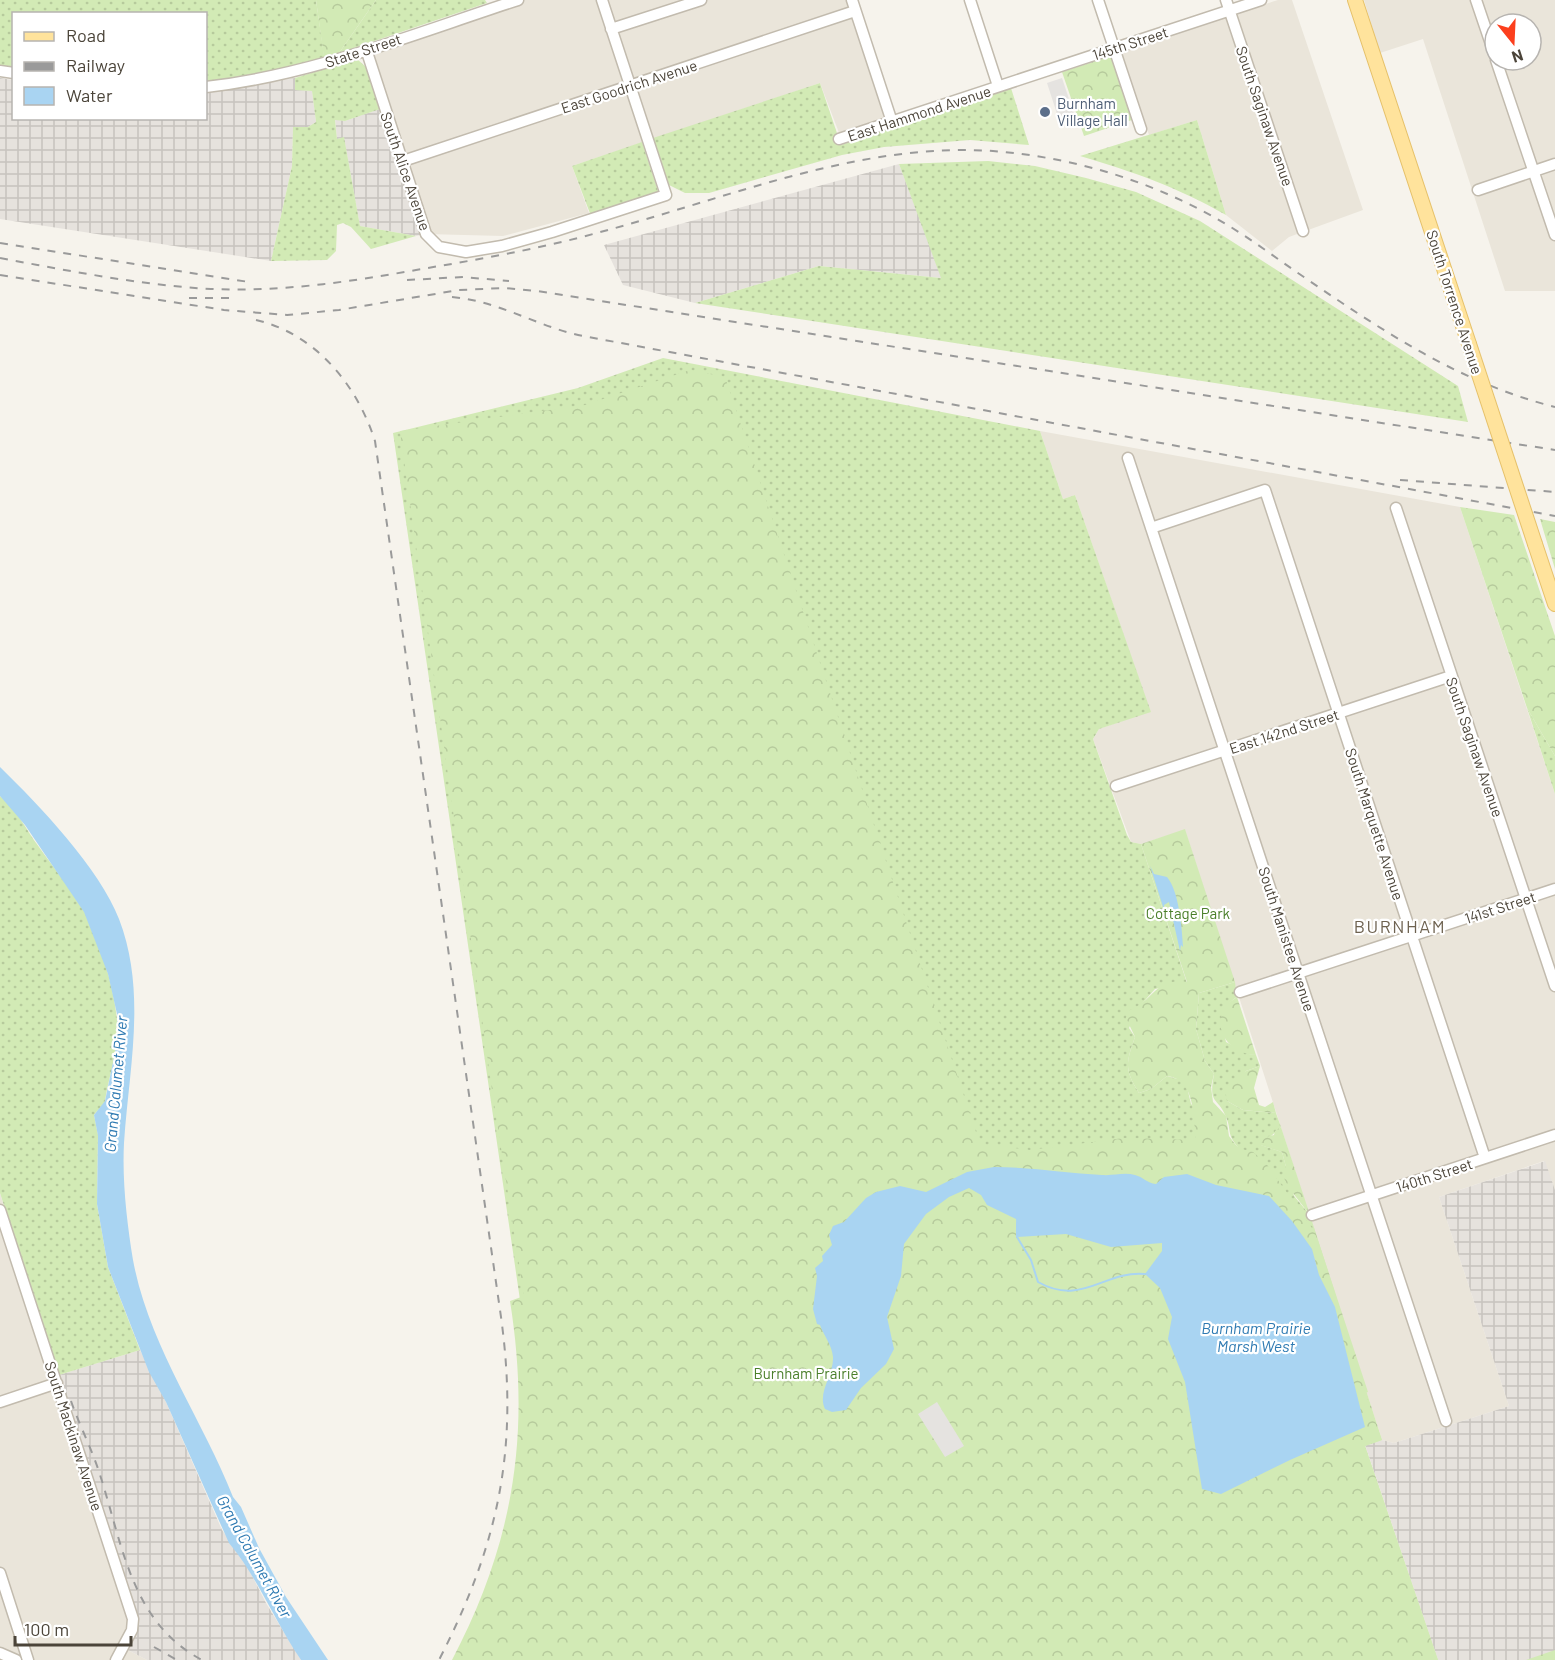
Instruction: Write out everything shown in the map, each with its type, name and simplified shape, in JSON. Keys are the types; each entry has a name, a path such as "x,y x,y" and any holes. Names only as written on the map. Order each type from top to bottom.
{"main road":[{"name":"South Torrence Avenue","path":"1355,0 1555,604"}],"street":[{"name":"State Street","path":"207,87 282,75 518,0"},
{"path":"602,0 630,85"},
{"path":"611,29 701,0"},
{"path":"970,0 998,86"},
{"path":"1098,0 1141,129"},
{"name":"145th Street","path":"998,86 1114,48 1228,5 1261,0"},
{"path":"1476,0 1483,20"},
{"path":"854,5 892,122"},
{"name":"East Goodrich Avenue","path":"403,161 630,85 854,5"},
{"name":"South Saginaw Avenue","path":"1228,5 1303,231"},
{"name":"South Alice Avenue","path":"366,49 426,234 439,248 466,252 502,246 552,232 666,195 630,85"},
{"path":"1501,72 1555,235"},
{"name":"East Hammond Avenue","path":"839,139 998,86"},
{"path":"1479,190 1555,164"},
{"name":"South Manistee Avenue","path":"1128,458 1446,1421"},
{"name":"South Marquette Avenue","path":"1151,528 1265,490 1485,1158"},
{"name":"South Saginaw Avenue","path":"1396,508 1555,986"},
{"name":"East 142nd Street","path":"1116,786 1451,676"},
{"name":"141st Street","path":"1240,992 1555,889"},
{"name":"140th Street","path":"1312,1215 1555,1135"},
{"name":"South Mackinaw Avenue","path":"0,1210 133,1619 132,1630 116,1660"},
{"path":"0,1402 57,1383"},
{"path":"0,1573 28,1660"},
{"path":"0,1653 16,1660"}],"shaded area":[{"path":"518,0 852,0 891,121 841,138 820,83 572,166 589,213 503,236 426,234 366,49"},
{"path":"1278,0 1292,0 1363,210 1289,237 1272,251 1226,215 1197,120 1149,135 1120,50"},
{"path":"1364,0 1555,0 1555,291 1505,291 1423,39 1380,53"},
{"path":"0,78 12,80 12,120 207,120 207,92 295,78 295,90 312,91 316,122 308,127 293,128 292,166 271,261 0,219"},
{"path":"1062,78 1075,117 1060,123 1047,83"},
{"path":"385,107 426,234 416,236 360,226 344,138 337,139 335,119 345,121"},
{"path":"899,164 942,278 819,266 695,303 623,285 604,245"},
{"path":"1040,431 1460,507 1555,794 1555,1190 1544,1161 1439,1197 1509,1406 1394,1443 1382,1440 1185,830 1141,844 1131,842 1093,739 1099,729 1150,711 1075,495 1063,499"},
{"path":"1545,1161 1555,1190 1555,1654 1535,1660 1438,1660 1365,1445 1382,1440 1394,1443 1509,1406 1439,1197"},
{"path":"0,1193 133,1617 124,1648 147,1660 0,1660"},
{"path":"140,1350 166,1402 222,1530 246,1564 266,1603 301,1660 147,1660 124,1648 133,1630 59,1375"},
{"path":"937,1402 964,1446 945,1457 918,1414"}],"green space":[{"path":"0,0 316,0 325,62 207,82 207,12 12,12 12,69 0,67"},
{"path":"316,0 376,0 339,53 324,58"},
{"path":"376,0 485,0 487,3 339,53"},
{"path":"1111,56 1132,120 1084,136 1062,72"},
{"path":"357,59 366,67 380,109 345,121 335,120 337,139 344,137 360,226 416,236 371,249 351,227 343,223 337,225 336,251 327,260 271,261 292,166 293,127 308,127 316,122 312,91 295,90 295,78"},
{"path":"820,83 841,145 1011,88 1029,145 970,140 884,147 842,155 709,193 685,193 669,185 653,138"},
{"path":"1197,120 1226,215 1155,181 1080,156"},
{"path":"642,142 658,191 655,197 591,216 572,166"},
{"path":"988,161 1035,166 1136,192 1200,221 1458,386 1468,422 695,303 819,266 941,278 899,164"},
{"name":"Burnham Prairie","path":"663,358 1040,431 1063,499 1075,495 1151,712 1099,729 1093,739 1127,835 1131,842 1141,844 1187,983 1155,989 1139,1007 1129,1028 1135,1037 1128,1060 1129,1072 1139,1093 1151,1089 1167,1076 1181,1080 1187,1087 1191,1104 1238,1147 1231,1135 1223,1110 1213,1096 1214,1074 1205,1061 1196,1029 1199,993 1235,982 1237,997 1231,1001 1224,1017 1226,1042 1249,1054 1256,1055 1260,1066 1246,1071 1227,1101 1243,1110 1276,1113 1281,1127 1261,1145 1282,1152 1294,1196 1310,1215 1382,1440 1365,1446 1438,1660 512,1563 531,1375 393,433 578,388"},
{"name":"Burnham Prairie","path":"690,370 725,377 980,1144 1030,1150 1124,1138 1196,1140 1191,1101 1183,1084 1167,1076 1151,1089 1139,1093 1134,1085 1129,1072 1128,1060 1135,1037 1126,1018 1128,1011 1167,983 1187,982 1141,844 1185,829 1235,982 1199,993 1196,1029 1205,1061 1214,1074 1211,1087 1213,1102 1226,1116 1229,1136 1238,1148 1253,1152 1265,1162 1314,1228 1368,1392 1365,1393 1382,1440 1365,1446 1438,1660 452,1660 490,1573 503,1529 512,1486 519,1396 510,1301 524,1296 492,1090 400,431 585,405"},
{"path":"1460,507 1514,515 1555,636 1555,756 1527,708"},
{"path":"1540,519 1555,522 1555,569"},
{"path":"1527,708 1555,756 1555,794"},
{"path":"0,796 16,813 84,911 103,955 116,1009 117,1039 113,1063 104,1103 94,1115 98,1135 97,1204 108,1267 140,1350 59,1375 0,1193"},
{"path":"1237,997 1256,1055 1234,1048 1222,1032 1220,1023 1222,1014"},
{"path":"1260,1066 1254,1088 1259,1105 1265,1107 1273,1102 1276,1113 1243,1110 1227,1101 1225,1089 1246,1071"},
{"path":"1281,1127 1310,1215 1289,1188 1283,1176 1286,1167 1282,1152 1260,1145 1265,1137 1274,1135 1275,1131"},
{"path":"1555,1650 1555,1660 1526,1660"}],"water":[{"name":"Grand Calumet River","path":"0,767 67,838 98,880 119,919 132,974 134,1002 124,1172 131,1246 141,1292 163,1352 233,1497 241,1507 259,1548 286,1597 328,1660 301,1660 248,1570 229,1543 166,1402 149,1372 108,1267 97,1204 98,1136 94,1115 105,1101 118,1038 117,1014 108,974 84,912 25,825 0,796"},
{"path":"1150,866 1154,874 1167,877 1174,891 1182,930 1183,947 1181,945 1180,951 1169,902 1164,905 1165,913"},
{"name":"Burnham Prairie Marsh West","path":"994,1167 1102,1175 1131,1174 1156,1184 1164,1177 1187,1174 1216,1185 1269,1196 1292,1221 1312,1249 1319,1275 1335,1307 1365,1427 1221,1494 1202,1489 1185,1382 1168,1339 1172,1317 1160,1288 1145,1274 1162,1251 1162,1243 1111,1247 1066,1234 1017,1237 1016,1219 987,1205 981,1195 969,1188 949,1197 926,1214 904,1244 901,1276 887,1317 894,1349 886,1364 861,1388 846,1410 832,1412 825,1409 823,1396 833,1357 828,1341 820,1325 817,1324 813,1309 817,1276 815,1268 823,1261 822,1256 832,1245 829,1235 833,1226 844,1222 866,1198 876,1192 900,1186 926,1192 967,1172"}],"waterway":[{"path":"1017,1223 1017,1237 1031,1260 1038,1282 1054,1289 1068,1291 1081,1289 1118,1277 1145,1274"}],"railway":[{"path":"0,258 105,277 184,287 237,290 314,285 438,266 549,245 791,176 841,164 891,155 942,151 993,151 1078,164 1134,181 1187,203 1233,229 1356,312 1419,351 1484,383 1555,407"},
{"path":"0,243 249,282"},
{"path":"0,275 224,310 287,315 339,310 459,290 504,288 537,291 1555,450"},
{"path":"407,280 463,277 509,281"},
{"path":"452,297 486,304 583,336 1555,516"},
{"path":"189,298 231,298"},
{"path":"256,320 278,327 297,337 331,365 357,400 375,441 501,1317 506,1365 507,1409 505,1452 499,1494 490,1535 477,1575 439,1660"},
{"path":"1400,480 1555,492"},
{"path":"71,1401 98,1468 133,1581 160,1626 178,1644 202,1660"},
{"path":"154,1647 177,1660"}],"place":[{"name":"Burnham Village Hall","path":"1045,112"}],"district":[{"name":"BURNHAM","path":"1400,926"}],"park label":[{"name":"Cottage Park","path":"1188,913"}]}
